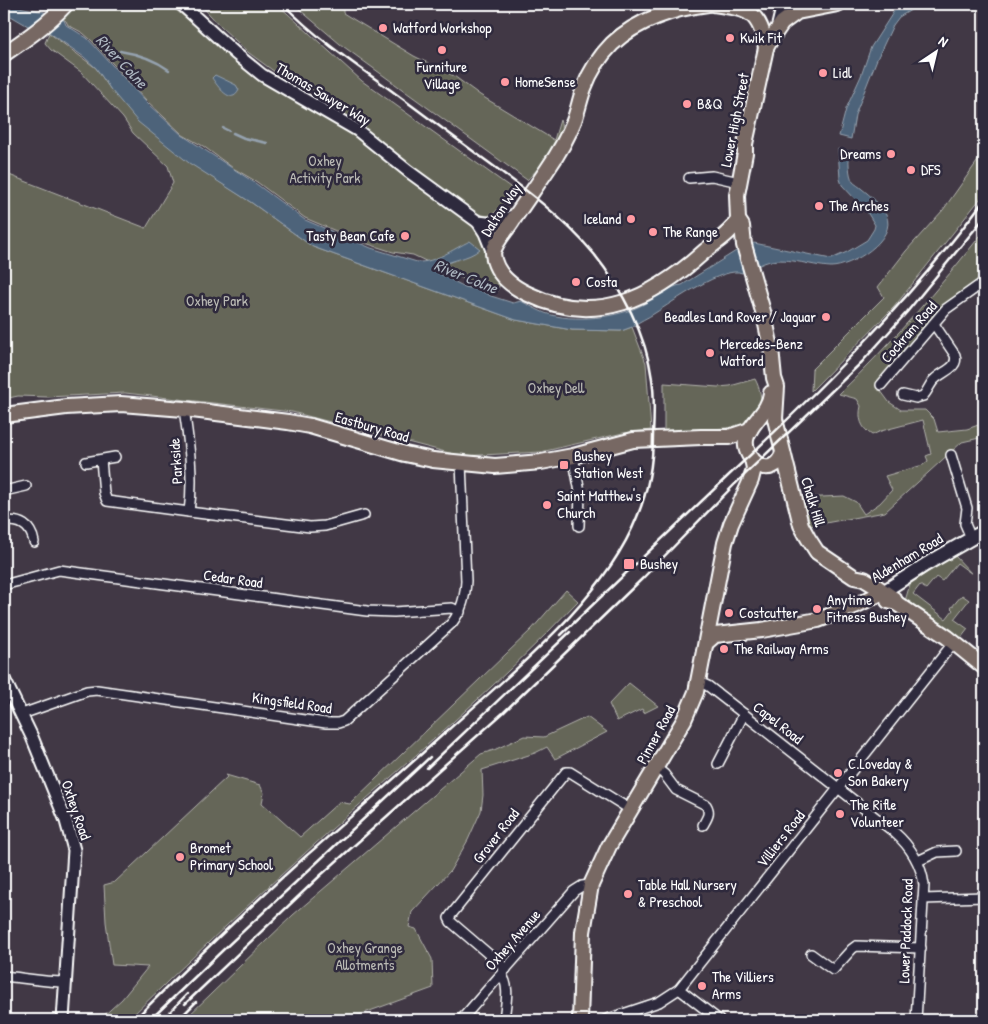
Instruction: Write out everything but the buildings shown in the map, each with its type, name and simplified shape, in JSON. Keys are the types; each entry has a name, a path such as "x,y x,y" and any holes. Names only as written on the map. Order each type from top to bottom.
{"main road":[{"path":"4,54 55,16 66,4"},
{"name":"Dalton Way","path":"708,4 686,6 639,25 627,32 607,50 594,68 584,89 575,119 563,147 515,215 493,253 501,275 516,288 541,300 560,306 584,309 620,304 659,286 675,276 732,230 738,220"},
{"path":"713,4 739,8 752,14 760,25 766,48"},
{"path":"776,30 782,23 800,11 838,4"},
{"name":"Lower High Street","path":"776,30 766,48 745,144 737,195 738,220 742,226 744,245 771,348 774,378 778,387 775,409 777,427"},
{"path":"727,233 735,236 744,245"},
{"name":"Lower High Street","path":"753,426 768,403 774,378"},
{"name":"Eastbury Road","path":"4,415 66,407 121,404 184,408 310,426 405,454 461,463 495,466 542,462 638,439 729,437 753,426"},
{"path":"729,437 749,455 764,468 770,467 778,463 783,453 777,427 770,421 753,426 746,438 749,455"},
{"name":"Chalk Hill","path":"783,453 801,525 813,547 854,577 864,579 879,594 954,642 984,667"},
{"name":"Pinner Road","path":"580,1020 583,932 591,885 609,846 684,720 699,682 725,543 734,516 751,480 754,468 749,455"},
{"path":"751,480 762,474 774,474 789,480"},
{"name":"Aldenham Road","path":"706,642 715,635 785,627 818,620 855,606 879,594 984,531"},
{"path":"854,577 860,587 860,594 855,606"},
{"path":"711,620 728,633"}],"street":[{"name":"Thomas Sawyer Way","path":"181,4 262,75 357,130 408,171 478,222 486,234 493,253"},
{"name":"Lower High Street","path":"776,30 783,4"},
{"path":"689,178 712,176 739,182"},
{"path":"478,222 495,224 515,215"},
{"name":"Cockram Road","path":"881,385 946,309 984,282"},
{"path":"903,395 916,398 923,396 935,379 955,364 955,354 934,324"},
{"name":"Parkside","path":"184,408 190,446 192,486 188,512"},
{"path":"573,456 580,492 579,526"},
{"path":"951,456 967,508 965,524 971,538"},
{"path":"86,462 115,457"},
{"path":"101,460 104,493 107,501 316,527 336,524 364,515"},
{"name":"Kingsfield Road","path":"22,714 97,690 326,723 338,723 351,716 452,623 460,612 466,581 461,463"},
{"path":"4,491 26,486"},
{"path":"4,522 15,522 25,525 32,534 34,542"},
{"name":"Cedar Road","path":"4,585 59,570 367,611 394,612 452,608 460,612"},
{"name":"Villiers Road","path":"605,1020 659,1002 679,989 954,642"},
{"name":"Oxhey Road","path":"4,679 22,714 54,792 74,850 63,1020"},
{"name":"Capel Road","path":"699,682 708,686 839,788"},
{"path":"718,764 744,714"},
{"path":"656,768 664,774 676,790 706,806 709,815 703,825"},
{"name":"Grover Road","path":"503,972 451,922 449,918 451,915 566,772 570,772 631,810"},
{"name":"Lower Paddock Road","path":"839,788 900,838 918,861 923,876 916,1020"},
{"path":"918,861 937,852 956,851"},
{"name":"Oxhey Avenue","path":"461,1020 574,891 582,886 591,885"},
{"path":"923,899 984,897"},
{"path":"811,954 833,970 856,946 921,948"},
{"path":"503,972 506,986 504,1020"},
{"path":"4,976 20,977 39,982 65,982"},
{"path":"679,989 719,1020"}],"green space":[{"name":"Oxhey Activity Park","path":"75,4 168,4 220,44 330,116 473,224 486,241 486,258 502,281 495,294 413,255 393,252 362,242 305,218 257,182 183,135 146,100 91,40 68,25 61,18"},
{"path":"200,4 277,4 362,81 517,192 493,214 487,216 475,213 321,96 279,75 249,53"},
{"path":"293,4 343,4 343,13 414,56 454,76 480,95 554,140 560,120 560,135 556,143 545,160 527,180 340,44"},
{"name":"Oxhey Park","path":"49,33 96,68 111,90 187,161 252,203 313,247 516,320 572,330 621,331 632,327 646,363 651,430 623,433 541,452 461,456 292,412 125,393 48,397 18,396 4,399 4,173 146,228 173,183 168,166 133,133 123,118 81,72 51,50 45,43"},
{"path":"984,152 984,194 894,307 811,391 812,369 884,297 878,287 906,251 943,210"},
{"path":"984,231 984,271 981,273 984,278 963,295 878,387 889,402 901,410 925,410 934,419 938,432 967,429 984,423 984,437 962,442 885,512 809,526 800,498 844,496 856,502 864,514 880,503 892,490 885,476 923,465 928,461 926,456 931,454 923,420 872,435 861,422 861,406 857,399 839,394 914,315"},
{"path":"755,379 760,394 760,406 753,417 741,427 664,432 664,383 718,387 730,386"},
{"path":"954,555 972,574 957,563 942,581 936,577 926,589 920,585 913,594 946,619 953,610 951,608 962,595 969,600 954,619 968,629 961,638 908,605 905,601 910,584"},
{"path":"566,590 578,601 515,665 291,866 128,1020 99,1020 122,999 148,967 112,965 106,922 104,885 115,882 227,777 226,775 260,785 264,793 262,803 300,837 339,802 350,804 532,629"},
{"path":"629,683 658,706 644,713 642,709 617,721 609,704"},
{"name":"Oxhey Grange Allotments","path":"587,717 607,732 555,759 547,747 535,753 482,770 483,795 481,811 468,840 450,871 412,912 409,927 416,929 432,959 433,988 345,1020 184,1020 293,915 481,754 524,736 544,737"}],"water":[{"path":"4,4 44,12 64,20 66,25 87,38 148,104 182,135 255,183 305,220 371,248 417,262 437,258 470,241 480,249 475,253 441,266 436,269 436,272 465,287 479,290 513,303 521,301 542,312 556,316 596,318 634,309 668,290 682,285 736,251 754,243 831,259 847,252 867,240 875,225 867,212 842,185 838,149 849,151 851,179 879,204 886,215 888,224 879,242 860,257 850,262 831,267 780,260 764,263 742,273 723,274 698,286 632,327 621,331 572,330 516,320 313,247 252,203 189,163 138,122 111,90 96,68 84,57 50,33 28,26 4,12"},
{"path":"903,4 921,4 899,17 893,25 877,59 855,115 851,139 839,136 846,109 861,76 871,47 894,11"},
{"path":"215,75 236,85 239,90 236,95 228,96 224,93 212,78"}],"waterway":[{"name":"River Colne","path":"120,51 146,58 169,70"},
{"path":"223,128 229,131"},
{"path":"233,133 244,138 267,143"}],"railway":[{"path":"134,1020 284,876 528,659 580,605 603,577 622,548 641,507 651,467 654,400 649,362 638,329 623,297 594,254 570,228 530,193 330,46 283,4"},
{"path":"561,635 830,378 925,274 984,200"},
{"path":"185,1004 321,875 503,713 643,578 735,484 862,362 907,312 984,218"},
{"path":"427,768 570,632"},
{"path":"150,1020 430,757"},
{"path":"162,1020 187,994"},
{"path":"178,1020 196,1002"}],"place":[{"name":"Watford Workshop","path":"383,28"},
{"name":"Kwik Fit","path":"730,38"},
{"name":"Furniture Village","path":"442,50"},
{"name":"Lidl","path":"823,73"},
{"name":"HomeSense","path":"505,82"},
{"name":"B&Q","path":"687,104"},
{"name":"Dreams","path":"891,154"},
{"name":"DFS","path":"911,170"},
{"name":"The Arches","path":"819,206"},
{"name":"Iceland","path":"631,219"},
{"name":"The Range","path":"653,232"},
{"name":"Tasty Bean Cafe","path":"405,236"},
{"name":"Costa","path":"576,282"},
{"name":"Beadles Land Rover / Jaguar","path":"826,317"},
{"name":"Mercedes-Benz Watford","path":"710,353"},
{"name":"Bushey Station West","path":"564,465"},
{"name":"Saint Matthew's Church","path":"547,505"},
{"name":"Bushey","path":"629,564"},
{"name":"Anytime Fitness Bushey","path":"817,609"},
{"name":"Costcutter","path":"729,613"},
{"name":"The Railway Arms","path":"724,649"},
{"name":"C.Loveday & Son Bakery","path":"838,773"},
{"name":"The Rifle Volunteer","path":"840,814"},
{"name":"Bromet Primary School","path":"180,857"},
{"name":"Table Hall Nursery & Preschool","path":"628,894"},
{"name":"The Villiers Arms","path":"702,986"}],"park label":[{"name":"Oxhey Dell","path":"556,388"}]}
